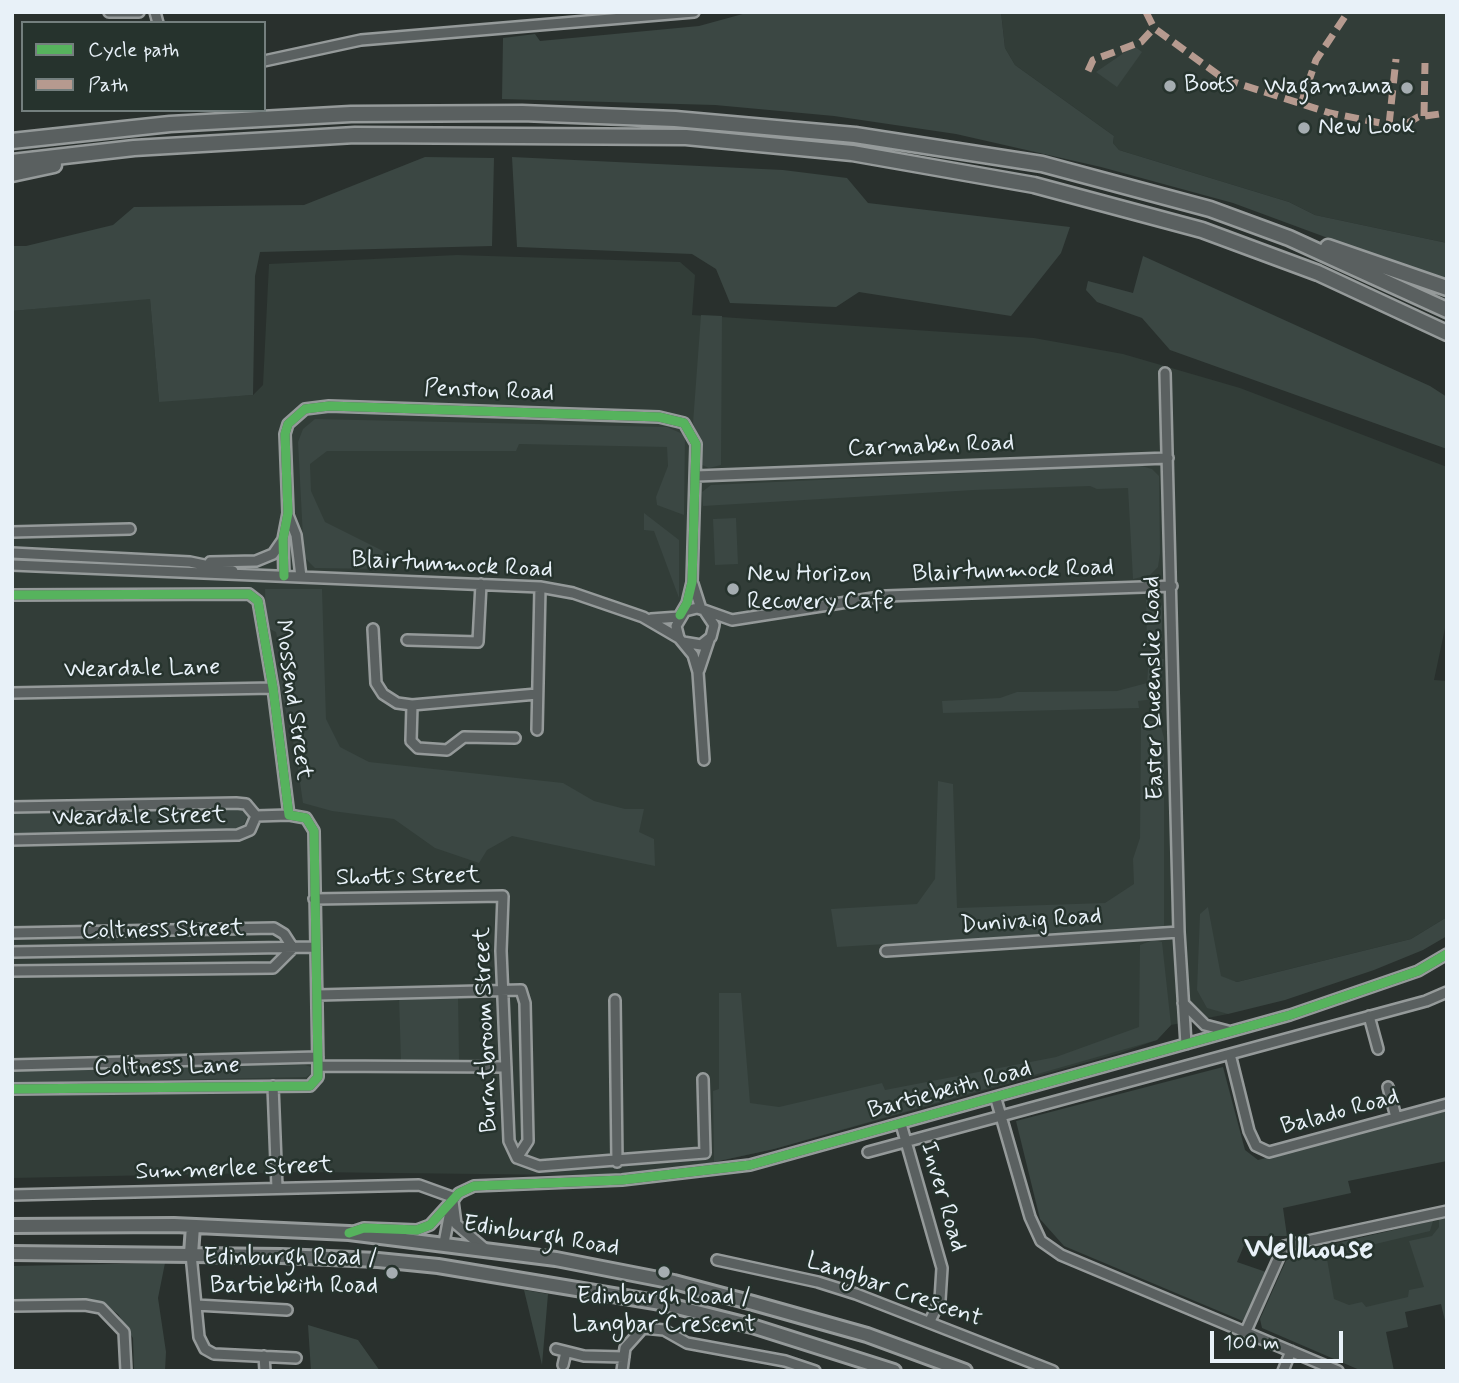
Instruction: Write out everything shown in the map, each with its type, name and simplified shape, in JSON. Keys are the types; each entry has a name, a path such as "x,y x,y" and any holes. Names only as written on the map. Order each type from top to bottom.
{"highway":[{"path":"12,141 170,124 351,114 522,113 688,120 855,135 1042,164 1210,209 1289,238 1447,310"},
{"path":"12,162 134,148 355,135 686,137 852,153 1034,186 1202,230 1364,292 1447,332"},
{"path":"12,174 134,148"},
{"path":"1289,238 1332,247 1447,288"},
{"path":"1364,292 1447,343"}],"main road":[{"name":"Edinburgh Road","path":"12,1226 193,1226 349,1233 484,1248 687,1285 867,1335 965,1371"},
{"path":"191,1254 193,1226"},
{"path":"438,1266 444,1242"},
{"name":"Edinburgh Road","path":"12,1253 191,1254 378,1260 438,1266 662,1303 752,1326 894,1371"}],"street":[{"path":"109,12 139,12"},
{"path":"266,61 374,38 694,12"},
{"name":"Easter Queenslie Road","path":"1165,373 1179,932 1186,1044"},
{"name":"Penston Road","path":"284,576 283,539 288,513 285,445 288,424 301,412 314,407 666,418 684,423 693,434 696,475 692,582"},
{"name":"Carmaben Road","path":"696,475 1168,458"},
{"name":"Penston Road","path":"288,513 296,535 301,577"},
{"path":"12,532 130,529"},
{"path":"190,562 256,561 272,554 283,539"},
{"name":"Blairtummock Road","path":"12,552 190,562 255,575"},
{"name":"Blairtummock Road","path":"12,565 540,587 573,593 643,617 665,620 679,616"},
{"path":"692,582 703,610 712,619 710,638 698,672"},
{"path":"692,582 687,603 676,626 681,640 693,655 698,672 704,760"},
{"path":"407,640 478,642 481,584"},
{"name":"Blairtummock Road","path":"703,610 732,620 886,596 1172,586"},
{"path":"537,730 540,587"},
{"name":"Mossend Street","path":"12,595 249,594 258,601 273,688 289,815 306,818 314,831 318,1077"},
{"path":"679,616 691,608 703,610"},
{"name":"Blairtummock Road","path":"643,617 681,640"},
{"name":"Blairtummock Road","path":"710,638 732,620"},
{"path":"373,629 374,676 378,687 389,699 412,705 537,694"},
{"path":"681,640 695,646 710,638"},
{"name":"Weardale Lane","path":"12,693 273,688"},
{"path":"412,705 411,741 418,748 447,750 464,737 515,738"},
{"name":"Weardale Street","path":"12,807 236,803 246,804 256,816"},
{"name":"Weardale Street","path":"256,816 289,815"},
{"name":"Weardale Street","path":"12,840 238,835 250,830 256,816"},
{"name":"Shotts Street","path":"314,899 503,896"},
{"name":"Burntbroom Street","path":"503,896 503,988 509,1141 517,1158"},
{"path":"12,933 274,928 284,934 293,948 273,968 12,971"},
{"name":"Dunivaig Road","path":"886,951 1179,932"},
{"name":"Coltness Street","path":"12,952 314,947"},
{"name":"Bartiebeith Road","path":"454,1200 474,1186 622,1180 750,1165 996,1098 1355,994 1418,971 1447,954"},
{"path":"317,995 503,988"},
{"name":"Burntbroom Street","path":"503,988 522,990 525,1003 528,1141 517,1158"},
{"name":"Bartiebeith Road","path":"869,1152 1370,1016 1447,992"},
{"path":"615,1000 617,1162"},
{"path":"1183,1003 1205,1024 1230,1031"},
{"path":"1370,1016 1378,1048"},
{"name":"Balado Road","path":"1230,1054 1249,1130 1256,1146 1269,1152 1447,1104"},
{"name":"Coltness Lane","path":"12,1065 318,1062 506,1067"},
{"name":"Coltness Lane","path":"12,1088 310,1086 318,1077"},
{"path":"517,1158 539,1166 617,1162 705,1153 703,1079"},
{"path":"273,1086 277,1188"},
{"path":"1388,1087 1396,1117"},
{"path":"996,1098 1030,1217 1041,1241 1061,1255 1339,1371"},
{"name":"Inver Road","path":"901,1124 942,1268 940,1300 930,1321"},
{"name":"Summerlee Street","path":"12,1195 419,1185 454,1200"},
{"path":"349,1233 363,1228 417,1230 430,1225 454,1200"},
{"path":"444,1242 454,1200"},
{"path":"454,1200 456,1224 484,1248"},
{"path":"1246,1331 1284,1245 1447,1211"},
{"path":"191,1254 199,1337 205,1349 214,1354 296,1358"},
{"name":"Langbar Crescent","path":"717,1260 818,1282 930,1321 1053,1371"},
{"path":"12,1306 85,1305 101,1308 124,1332 126,1371"},
{"path":"195,1305 287,1310"},
{"path":"622,1371 625,1348 643,1328 664,1330 687,1343 785,1361 815,1371"},
{"path":"556,1349 584,1356 624,1357"},
{"path":"1283,1371 1291,1351"},
{"path":"564,1365 566,1352"},
{"path":"264,1356 265,1371"}],"shaded area":[{"path":"750,12 1001,12 1005,48 1015,65 1114,136 1113,143 1119,150 1289,202 1315,215 1447,243 1447,282 1233,203 1101,167 956,134 834,116 715,105 502,99 503,38 535,34 540,41 699,26"},
{"path":"1001,12 1447,12 1447,243 1315,215 1289,202 1119,150 1113,143 1114,136 1015,65 1005,48"},
{"path":"1134,46 1142,52 1117,87 1096,72"},
{"path":"425,157 494,158 492,246 260,252 255,276 253,395 159,402 150,299 12,311 12,246 26,246 113,225 134,207 304,205"},
{"path":"512,157 783,170 847,178 868,203 1070,227 1061,253 1011,316 859,292 836,307 730,303 716,269 692,254 517,247"},
{"path":"457,255 680,262 695,275 692,315 1034,338 1123,354 1240,388 1447,467 1447,619 1434,680 1447,681 1447,917 1411,939 1237,982 1221,977 1228,1014 1171,1025 1157,1040 1120,1053 774,1149 714,1162 645,1173 566,1175 307,1172 12,1178 12,311 150,298 159,401 253,395 263,385 269,264"},
{"path":"1143,256 1430,386 1447,397 1447,449 1170,350 1142,318 1097,302 1086,290 1088,281 1133,293"},
{"path":"701,315 722,316 721,465 709,468 702,465 702,447 693,423"},
{"path":"315,419 667,427 685,435 684,515 657,505 656,497 668,466 667,447 519,444 516,451 327,451 310,464 311,491 325,522 383,551 380,569 315,568 304,557 298,442 303,429"},
{"path":"1138,465 1152,469 1159,476 1160,553 1158,567 1150,575 1133,579 1128,488 1097,489 1090,486 974,490 703,506 702,492 711,485"},
{"path":"644,513 679,540 679,598 654,531 644,530"},
{"path":"736,518 738,564 715,565 713,519"},
{"path":"265,589 322,589 326,719 340,747 369,762 563,783 594,801 625,809 644,809 639,832 654,839 655,866 512,836 487,850 479,863 435,848 394,819 332,811 303,803 296,754 280,687 278,666 281,658 276,632 266,627"},
{"path":"1146,596 1156,599 1162,606 1162,639 1157,645 1147,645"},
{"path":"1149,657 1164,659 1160,691 1155,699 1138,701 1139,708 943,713 942,701 1000,698 1017,692 1117,691 1147,683"},
{"path":"1141,720 1153,721 1161,727 1164,738 1164,927 837,947 831,909 917,904 935,879 938,781 953,784 957,908 1105,903 1134,884 1133,859 1140,838"},
{"path":"245,810 247,817 244,824 237,828 12,835 12,812"},
{"path":"1208,907 1221,976 1237,982 1411,939 1447,917 1447,936 1423,950 1374,970 1285,1000 1228,1014 1207,1008 1197,990 1200,914"},
{"path":"1153,940 1162,942 1171,1025 1157,1040 774,1149 714,1162 713,1091 719,1089 719,993 741,993 750,1103 779,1107 882,1083 885,1090 1056,1057 1139,1027 1140,945"},
{"path":"458,995 459,1060 401,1061 399,997"},
{"path":"311,1067 312,1073 306,1077 12,1083 12,1069"},
{"path":"1223,1067 1245,1150 1258,1160 1447,1111 1447,1161 1348,1181 1351,1193 1283,1208 1287,1236 1248,1236 1237,1262 1266,1272 1245,1322 1064,1246 1040,1219 1016,1121"},
{"path":"1447,1218 1433,1297 1358,1312 1324,1299 1314,1248"},
{"path":"1447,1218 1447,1329 1441,1304 1405,1312 1408,1327 1386,1332 1394,1371 1362,1371 1262,1328 1260,1319 1289,1254 1333,1244 1334,1251 1327,1259 1334,1299 1349,1305 1362,1302 1366,1307 1408,1297 1409,1290 1424,1287 1409,1241 1432,1236 1439,1227 1439,1219"},
{"path":"1433,1221 1430,1231 1346,1251 1342,1242"},
{"path":"165,1263 158,1298 166,1352 165,1371 134,1371 133,1338 118,1314 103,1303 12,1301 12,1266"},
{"path":"524,1290 548,1294 542,1365"},
{"path":"308,1325 358,1340 380,1371 311,1371"}],"marked path":[{"path":"1146,12 1154,28 1224,79 1330,113 1401,127 1418,117 1447,113"},
{"path":"1301,104 1316,60 1348,12"},
{"path":"1088,71 1093,60 1141,42 1154,28"},
{"path":"1389,125 1396,59"},
{"path":"1424,116 1425,63"}],"cycle path":[{"path":"284,576 283,539 288,513 285,434 288,424 305,409 329,406 659,417 684,423 696,444 692,582 687,603 680,615"},
{"path":"12,595 249,594 258,601 273,688 289,815 306,818 314,831 318,1066 318,1077 310,1086 12,1089"},
{"path":"349,1233 364,1228 417,1230 430,1225 459,1193 474,1186 622,1180 750,1165 1290,1015 1418,971 1447,954"}],"place":[{"name":"Boots","path":"1170,86"},
{"name":"Wagamama","path":"1407,88"},
{"name":"New Look","path":"1304,128"},
{"name":"New Horizon Recovery Cafe","path":"733,589"},
{"name":"Edinburgh Road / Langbar Crescent","path":"664,1272"},
{"name":"Edinburgh Road / Bartiebeith Road","path":"392,1273"}],"district":[{"name":"Wellhouse","path":"1309,1250"}]}
